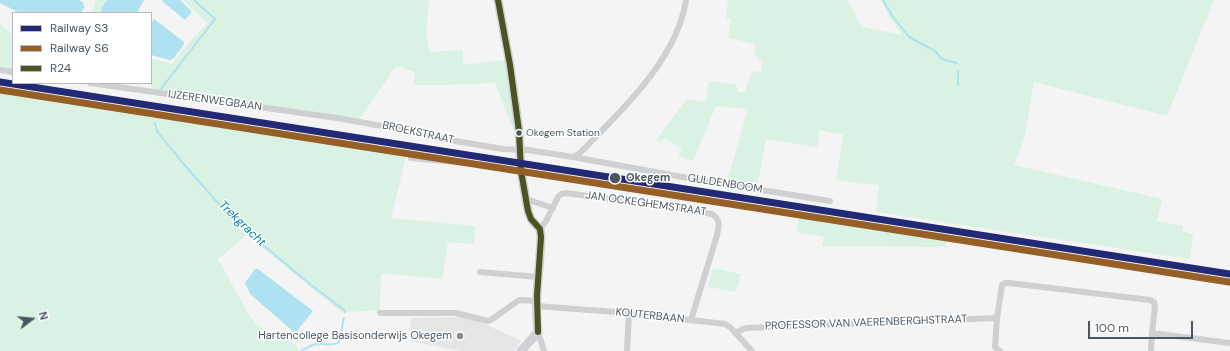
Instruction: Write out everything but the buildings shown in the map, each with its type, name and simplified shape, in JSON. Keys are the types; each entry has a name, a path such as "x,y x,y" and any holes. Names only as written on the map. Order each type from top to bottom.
{"main road":[{"path":"498,0 510,65 519,131 520,171 531,219 540,229 541,241 536,303 538,332 521,351"}],"street":[{"path":"573,157 579,154 624,108 650,76 673,40 682,18 686,0"},
{"path":"0,70 12,72"},
{"name":"IJZERENWEGBAAN","path":"97,84 316,115"},
{"name":"BROEKSTRAAT","path":"316,115 503,149 528,150 573,157"},
{"name":"GULDENBOOM","path":"573,157 699,180 830,201"},
{"path":"411,158 487,165 520,171"},
{"name":"JAN OCKEGHEMSTRAAT","path":"553,208 561,194 570,193 712,214 716,216 719,224 717,235 691,320"},
{"path":"526,198 553,208 540,229"},
{"path":"480,272 538,277"},
{"path":"1000,351 995,347 997,318 1002,285 1004,283 1150,300 1154,302 1155,306 1151,351"},
{"name":"KOUTERBAAN","path":"380,314 456,313 488,321 519,300 725,324 752,351"},
{"path":"627,351 629,313"},
{"name":"PROFESSOR VAN VAERENBERGHSTRAAT","path":"735,333 742,329 748,328 997,318"},
{"path":"538,332 544,351"},
{"path":"1152,333 1230,343"}],"shaded area":[{"name":"Hartencollege Basisonderwijs Okegem","path":"465,317 484,323 521,341 514,351 460,351 410,341 411,318"}],"green space":[{"path":"96,0 107,0 102,12 92,12"},
{"path":"183,0 429,0 427,39 430,52 463,50 463,65 505,60 515,133 495,83 414,85 415,72 396,66 359,120 157,91 147,84 152,84 152,59 172,64 207,23"},
{"path":"728,0 847,0 862,27 902,35 890,18 881,0 1214,0 1167,116 1034,82 1025,135 1014,165 1162,199 1157,221 1183,226 1182,231 1193,234 1190,259 876,212 879,185 836,180 843,135 820,130 817,147 766,139 757,188 727,182 748,109 716,106 693,161 678,156 682,149 665,138 660,143 656,140 687,99 706,102 708,84 711,81 736,85 738,92 745,91 752,71 761,72 763,62 759,60 754,52 756,44 728,38 731,19 726,18"},
{"path":"0,23 12,35 12,69 0,68"},
{"path":"0,88 407,152 391,218 475,226 474,244 448,242 442,279 381,273 380,310 341,312 247,235 218,259 249,315 257,325 270,334 283,338 296,345 299,351 0,351"},
{"path":"799,216 948,234 946,247 822,246 824,237 796,232"},
{"path":"713,268 741,274 736,292 708,287"}],"water":[{"path":"0,0 78,0 83,2 84,8 82,12 18,12 0,3"},
{"path":"107,0 144,0 138,12 102,12 101,9"},
{"path":"180,0 192,12 185,20 162,1"},
{"path":"154,19 184,42 174,58 170,60 152,55 152,22"},
{"path":"255,269 258,269 313,311 295,333 250,294 245,283"}],"waterway":[{"name":"Trekgracht","path":"160,90 215,19 194,0"},
{"path":"883,0 893,17 909,37 935,51 942,59 956,63"},
{"path":"958,71 958,85"},
{"name":"Trekgracht","path":"155,123 157,131 181,161 217,202 243,228 345,312"},
{"name":"Trekgracht","path":"301,351 316,344 331,345 339,342 344,318"}],"rail line":[{"name":"S3","path":"0,82 12,84"},
{"name":"S3","path":"13,84 1230,274"},
{"name":"S6","path":"0,90 1229,282"}],"transit line":[{"name":"R24","path":"498,0 510,65 519,131 521,171 528,211 531,219 540,229 541,237 537,296 538,332"}],"place":[{"name":"Okegem Station","path":"519,133"},
{"name":"Okegem","path":"615,178"},
{"name":"Hartencollege Basisonderwijs Okegem","path":"460,336"}]}
